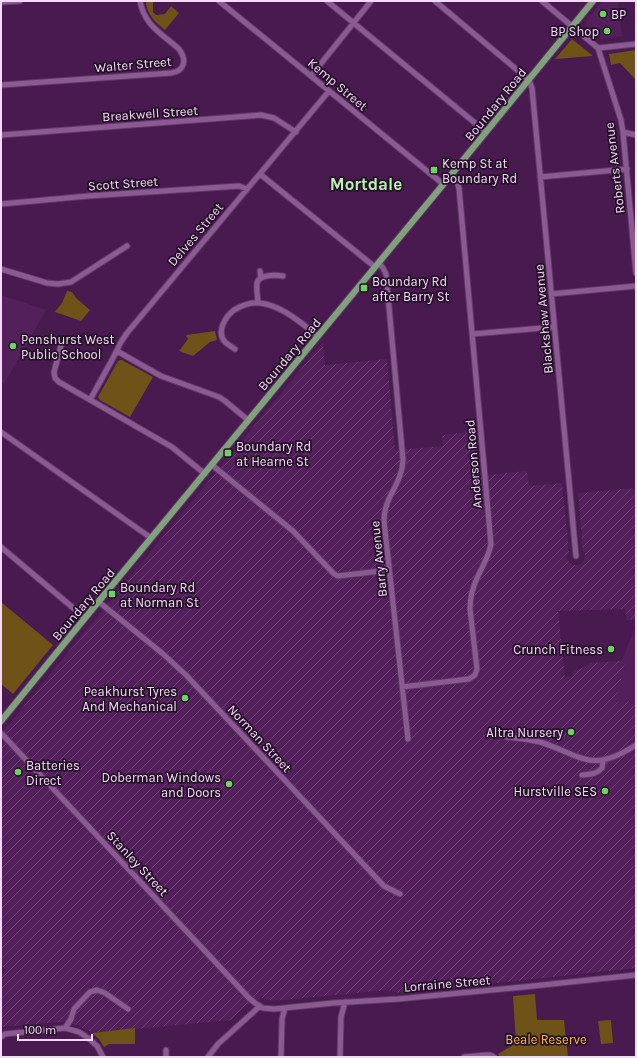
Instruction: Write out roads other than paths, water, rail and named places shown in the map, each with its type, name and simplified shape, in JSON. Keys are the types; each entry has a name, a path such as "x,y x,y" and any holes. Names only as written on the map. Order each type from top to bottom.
{"main road":[{"name":"Boundary Road","path":"1,721 593,1"}],"street":[{"path":"1,2 20,1"},
{"name":"Walter Street","path":"1,85 171,73 177,71 183,65 184,59 182,53 148,22 142,10 140,1"},
{"name":"Kemp Street","path":"219,1 443,184"},
{"path":"327,1 486,132"},
{"path":"311,76 371,1"},
{"path":"435,1 529,80"},
{"path":"542,1 598,48 636,44"},
{"name":"Roberts Avenue","path":"598,48 621,120 636,273"},
{"name":"Blackshaw Avenue","path":"529,80 533,96 576,556"},
{"name":"Delves Street","path":"90,400 127,333 329,91"},
{"name":"Breakwell Street","path":"1,135 261,115 274,118 296,132"},
{"path":"623,132 636,135"},
{"path":"540,177 627,169"},
{"path":"260,174 377,265"},
{"name":"Anderson Road","path":"402,687 469,679 475,675 477,671 470,600 477,577 489,554 491,540 459,188 456,179 451,175"},
{"name":"Scott Street","path":"1,204 88,196 239,186 247,188"},
{"path":"1,269 47,283 58,284 71,282 128,246"},
{"name":"Barry Avenue","path":"377,265 383,268 386,274 403,460 400,476 388,500 385,510 384,526 408,739"},
{"path":"260,271 261,278"},
{"path":"258,303 257,283 259,280 261,278 283,276"},
{"path":"552,294 636,286"},
{"path":"235,349 222,338 222,328 224,322 235,309 258,303 286,312 318,336"},
{"path":"473,334 554,327"},
{"path":"61,346 54,372 55,378 59,382 172,447 205,474"},
{"path":"117,351 161,376 219,397 248,420"},
{"path":"1,432 151,538"},
{"path":"212,465 293,531 334,574 338,576 389,570"},
{"path":"1,547 85,618"},
{"name":"Norman Street","path":"99,602 162,653 186,675 384,886 400,894"},
{"name":"Stanley Street","path":"1,733 245,994 260,1006"},
{"path":"506,737 539,742 585,760 603,761 621,755 636,746"},
{"path":"582,776 601,770 603,761"},
{"name":"Lorraine Street","path":"260,1006 268,1009 285,1008 538,986 636,975"},
{"path":"65,1028 71,1019 74,1009 90,992 97,990 106,993 128,1009"},
{"path":"340,1057 341,1017 344,1002"},
{"path":"208,1057 218,1044 260,1006"},
{"path":"281,1057 282,1019 285,1008"},
{"path":"1,1037 5,1034 65,1028 79,1032 88,1038 97,1046 103,1057"},
{"path":"166,1050 166,1057"},
{"path":"464,1057 487,1055 494,1057"}],"place":[{"name":"BP","path":"603,14"},
{"name":"BP Shop","path":"607,31"},
{"name":"Kemp St at Boundary Rd","path":"434,170"},
{"name":"Boundary Rd after Barry St","path":"364,288"},
{"name":"Penshurst West Public School","path":"13,346"},
{"name":"Boundary Rd at Hearne St","path":"228,453"},
{"name":"Boundary Rd at Norman St","path":"112,594"},
{"name":"Crunch Fitness","path":"611,649"},
{"name":"Peakhurst Tyres And Mechanical","path":"185,698"},
{"name":"Altra Nursery","path":"571,732"},
{"name":"Batteries Direct","path":"18,772"},
{"name":"Doberman Windows and Doors","path":"229,784"},
{"name":"Hurstville SES","path":"605,791"}],"district":[{"name":"Mortdale","path":"366,184"}],"park label":[{"name":"Beale Reserve","path":"546,1039"}]}
